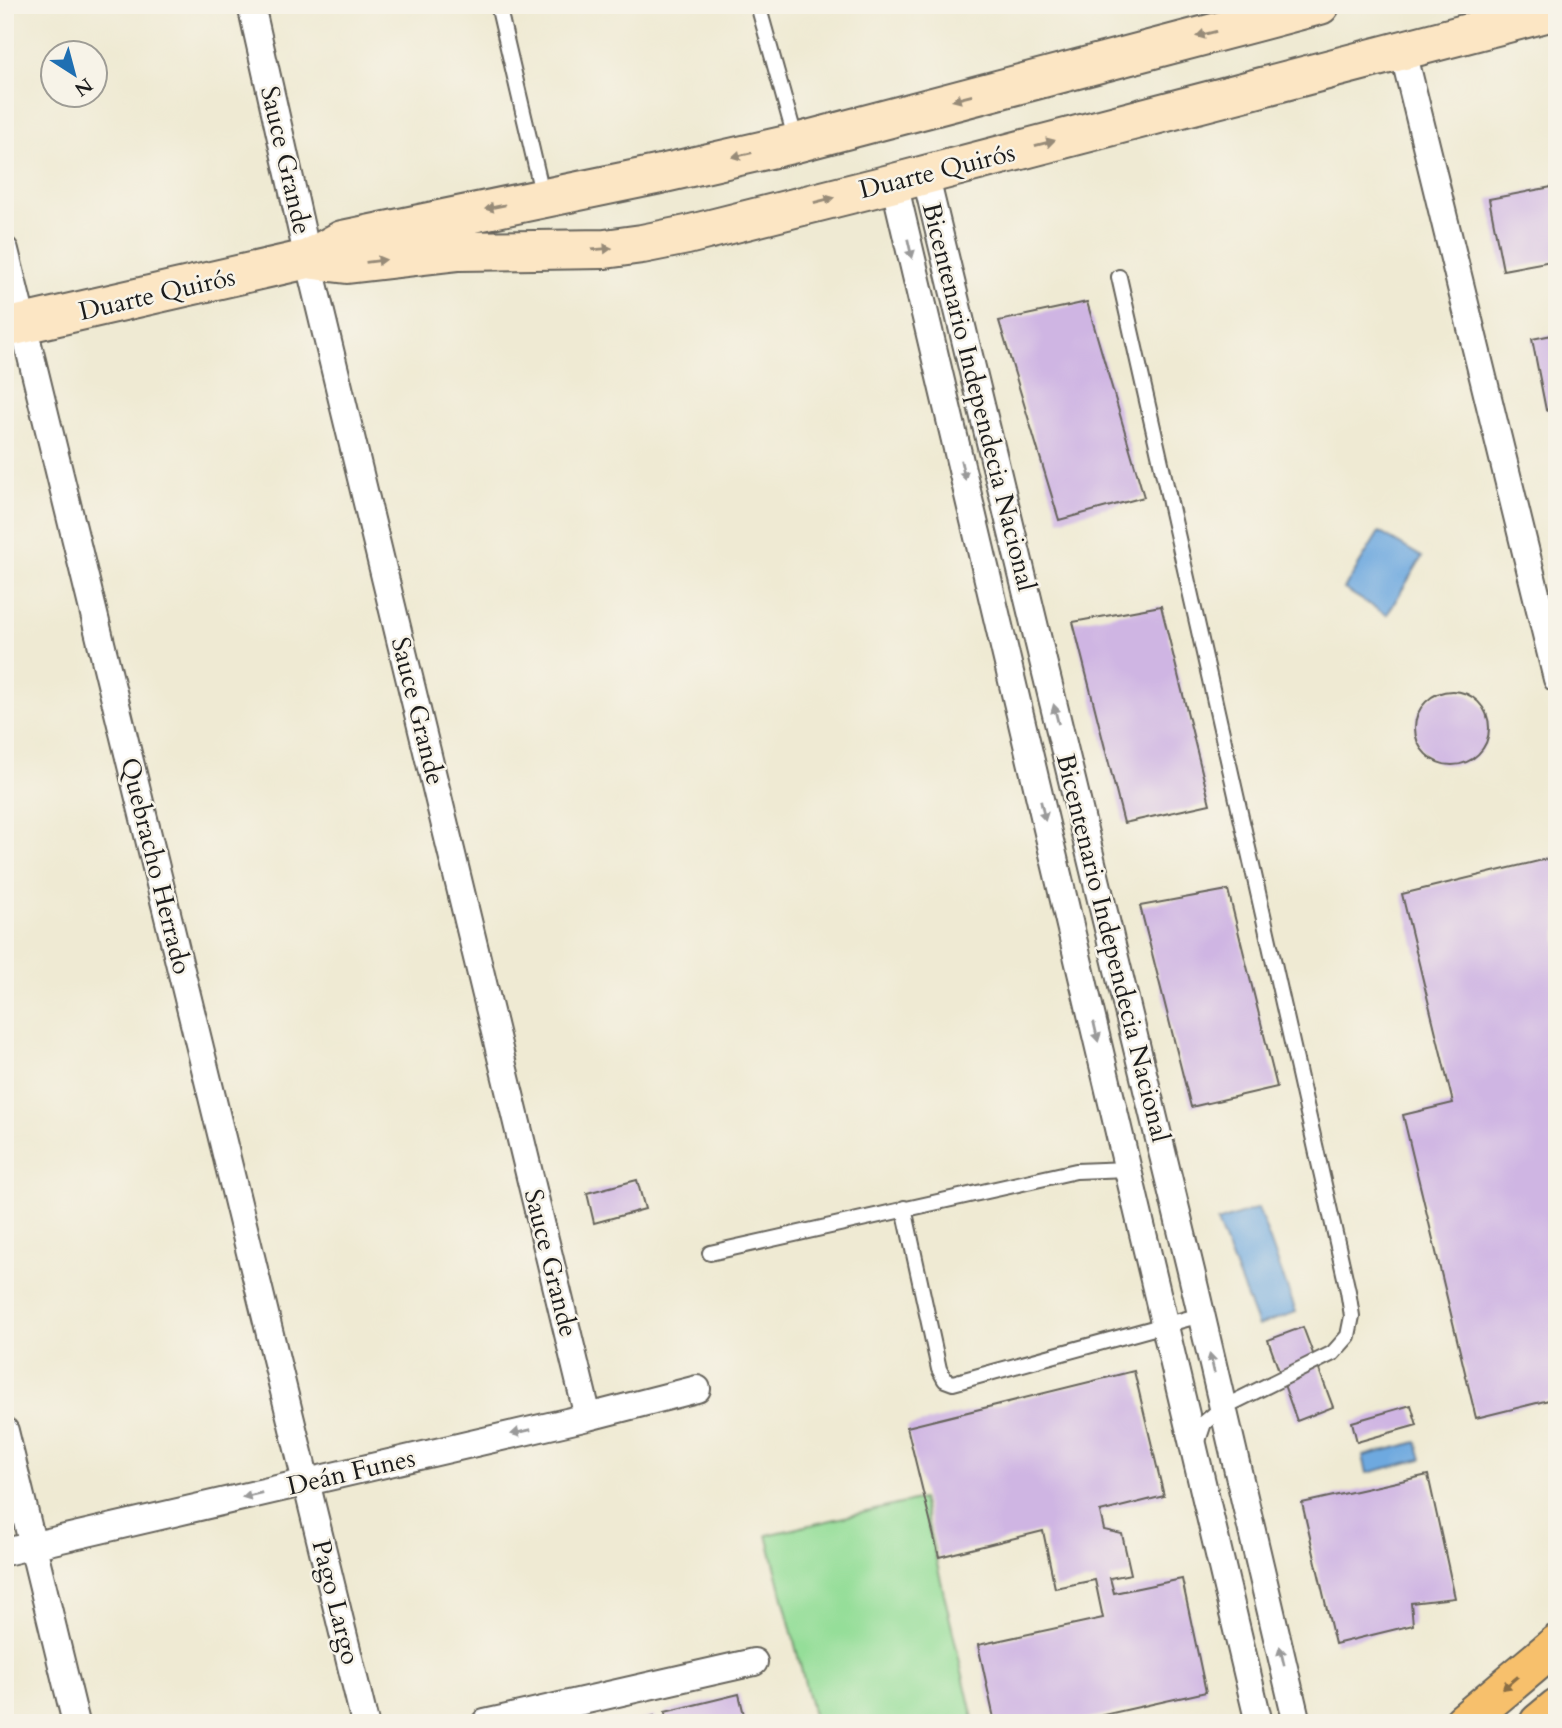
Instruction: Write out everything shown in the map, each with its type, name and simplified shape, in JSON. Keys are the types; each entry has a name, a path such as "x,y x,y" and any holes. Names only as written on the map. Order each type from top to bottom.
{"main road":[{"name":"Duarte Quirós","path":"14,326 308,259 342,240 796,143 1262,13 1320,5"},
{"name":"Duarte Quirós","path":"308,259 348,264 459,251 605,249 687,235 1557,10"},
{"path":"1463,1723 1557,1644"},
{"path":"1539,1723 1557,1708"}],"street":[{"name":"Sauce Grande","path":"251,5 308,259 588,1417"},
{"path":"1403,51 1557,679"},
{"name":"Bicentenario Independecia Nacional","path":"910,178 1128,1169 1259,1723"},
{"name":"Bicentenario Independecia Nacional","path":"910,178 1191,1271 1297,1723"},
{"name":"Quebracho Herrado","path":"5,250 14,326 306,1482"},
{"path":"1128,1169 1191,1271"},
{"name":"Deán Funes","path":"5,1552 588,1417 697,1389"},
{"path":"5,1431 76,1723"},
{"name":"Pago Largo","path":"306,1482 365,1723"},
{"path":"485,1723 754,1662"}],"lane":[{"path":"498,5 543,197"},
{"path":"758,5 796,143"},
{"path":"1119,277 1352,1316 1348,1336 1333,1353 1223,1408 1204,1423 1195,1452"},
{"path":"710,1253 1076,1171 1128,1169"},
{"path":"904,1208 939,1369 945,1380 953,1384 1201,1315"}],"green space":[{"path":"922,1499 974,1723 815,1723 767,1535"}],"water":[{"path":"1379,532 1422,557 1387,615 1344,589"},
{"path":"1258,1208 1296,1312 1258,1326 1217,1222"},
{"path":"1417,1442 1422,1459 1367,1473 1363,1456"}],"building":[{"path":"1557,186 1557,260 1503,270 1489,199"},
{"path":"1087,302 1144,497 1059,520 999,321"},
{"path":"1557,334 1557,408 1546,410 1532,339"},
{"path":"1161,606 1210,804 1124,823 1073,622"},
{"path":"1452,691 1473,697 1483,707 1489,728 1483,749 1473,759 1452,765 1431,759 1421,749 1415,728 1421,707 1431,697"},
{"path":"1555,857 1557,1398 1476,1418 1403,1115 1453,1103 1402,894"},
{"path":"1228,890 1277,1087 1191,1107 1140,906"},
{"path":"637,1180 645,1209 594,1223 587,1193"},
{"path":"1303,1327 1333,1407 1297,1421 1268,1340"},
{"path":"1134,1371 1164,1496 1100,1512 1104,1530 1122,1534 1131,1574 1110,1578 1114,1593 1182,1579 1206,1692 1068,1723 995,1723 978,1645 1103,1618 1095,1580 1055,1588 1043,1531 939,1557 907,1427"},
{"path":"1411,1405 1417,1425 1357,1442 1352,1422"},
{"path":"1428,1475 1455,1598 1411,1603 1413,1625 1335,1644 1302,1503"},
{"path":"739,1694 746,1723 667,1723 665,1712"},
{"path":"654,1716 656,1723 633,1723 633,1722"}]}
